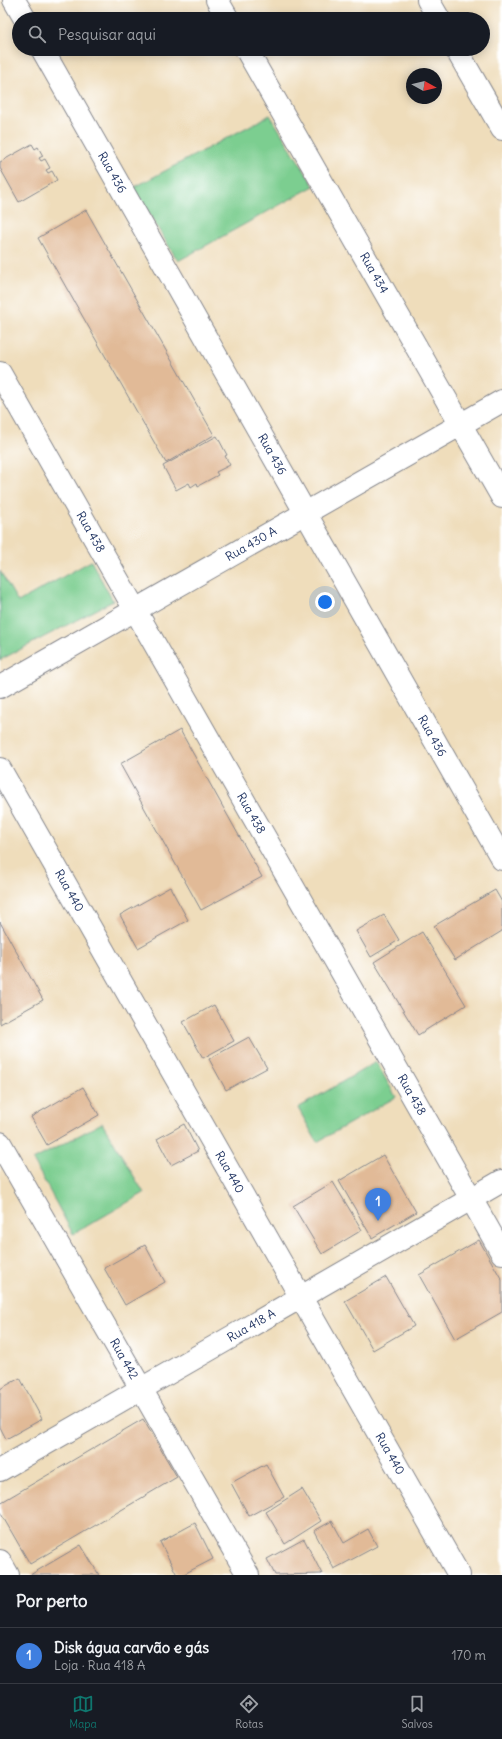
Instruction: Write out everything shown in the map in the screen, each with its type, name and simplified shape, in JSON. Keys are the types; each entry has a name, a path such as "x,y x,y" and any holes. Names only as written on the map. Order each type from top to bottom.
{"street":[{"path":"14,0 21,12"},
{"path":"218,0 224,12"},
{"path":"428,0 434,12"},
{"name":"Rua 436","path":"46,56 502,859"},
{"name":"Rua 434","path":"250,56 502,497"},
{"path":"460,56 502,129"},
{"name":"Rua 438","path":"0,373 502,1253"},
{"name":"Rua 430 A","path":"0,687 502,401"},
{"name":"Rua 440","path":"0,769 459,1575"},
{"name":"Rua 442","path":"0,1143 248,1575"},
{"name":"Rua 418 A","path":"0,1470 502,1181"},
{"path":"0,1561 8,1575"}],"green space":[{"path":"270,115 314,186 178,261 133,188"},
{"path":"91,561 113,601 0,660 0,571 18,602"},
{"path":"376,1062 396,1097 317,1142 298,1108"},
{"path":"102,1123 144,1193 73,1234 33,1160"}],"building":[{"path":"32,144 35,149 38,147 43,156 39,158 41,161 45,159 50,168 46,170 48,173 52,171 57,180 19,202 0,168 0,162"},
{"path":"86,210 214,435 166,463 38,238"},
{"path":"217,436 227,455 225,456 230,465 216,472 218,475 198,486 197,483 191,487 189,483 176,490 163,466"},
{"path":"180,730 262,877 201,910 120,764"},
{"path":"170,887 188,920 138,948 120,915"},
{"path":"495,890 502,902 502,931 455,960 434,926"},
{"path":"384,915 399,940 371,957 356,931"},
{"path":"0,922 43,1000 0,1024"},
{"path":"422,932 466,1005 418,1035 374,962"},
{"path":"214,1005 234,1041 203,1058 183,1022"},
{"path":"249,1037 267,1068 226,1090 209,1059"},
{"path":"83,1087 99,1115 47,1145 31,1117"},
{"path":"184,1124 198,1151 171,1165 157,1139"},
{"path":"383,1155 416,1212 372,1238 339,1181"},
{"path":"333,1182 362,1230 322,1254 293,1206"},
{"path":"479,1240 502,1280 502,1312 455,1339 419,1275"},
{"path":"145,1245 165,1282 125,1305 104,1268"},
{"path":"386,1277 414,1326 373,1350 345,1301"},
{"path":"20,1378 42,1419 6,1439 0,1427 0,1389"},
{"path":"143,1419 177,1477 30,1564 0,1512 0,1503"},
{"path":"266,1464 284,1497 249,1516 231,1483"},
{"path":"302,1489 321,1521 285,1544 266,1512"},
{"path":"332,1521 344,1543 368,1529 377,1546 334,1569 314,1531"},
{"path":"195,1523 213,1559 182,1575 177,1575 160,1542"},
{"path":"304,1539 322,1574 275,1575 267,1559"},
{"path":"81,1545 99,1575 30,1575"}],"place":[{"name":"Disk água carvão e gás","path":"378,1221"}]}
